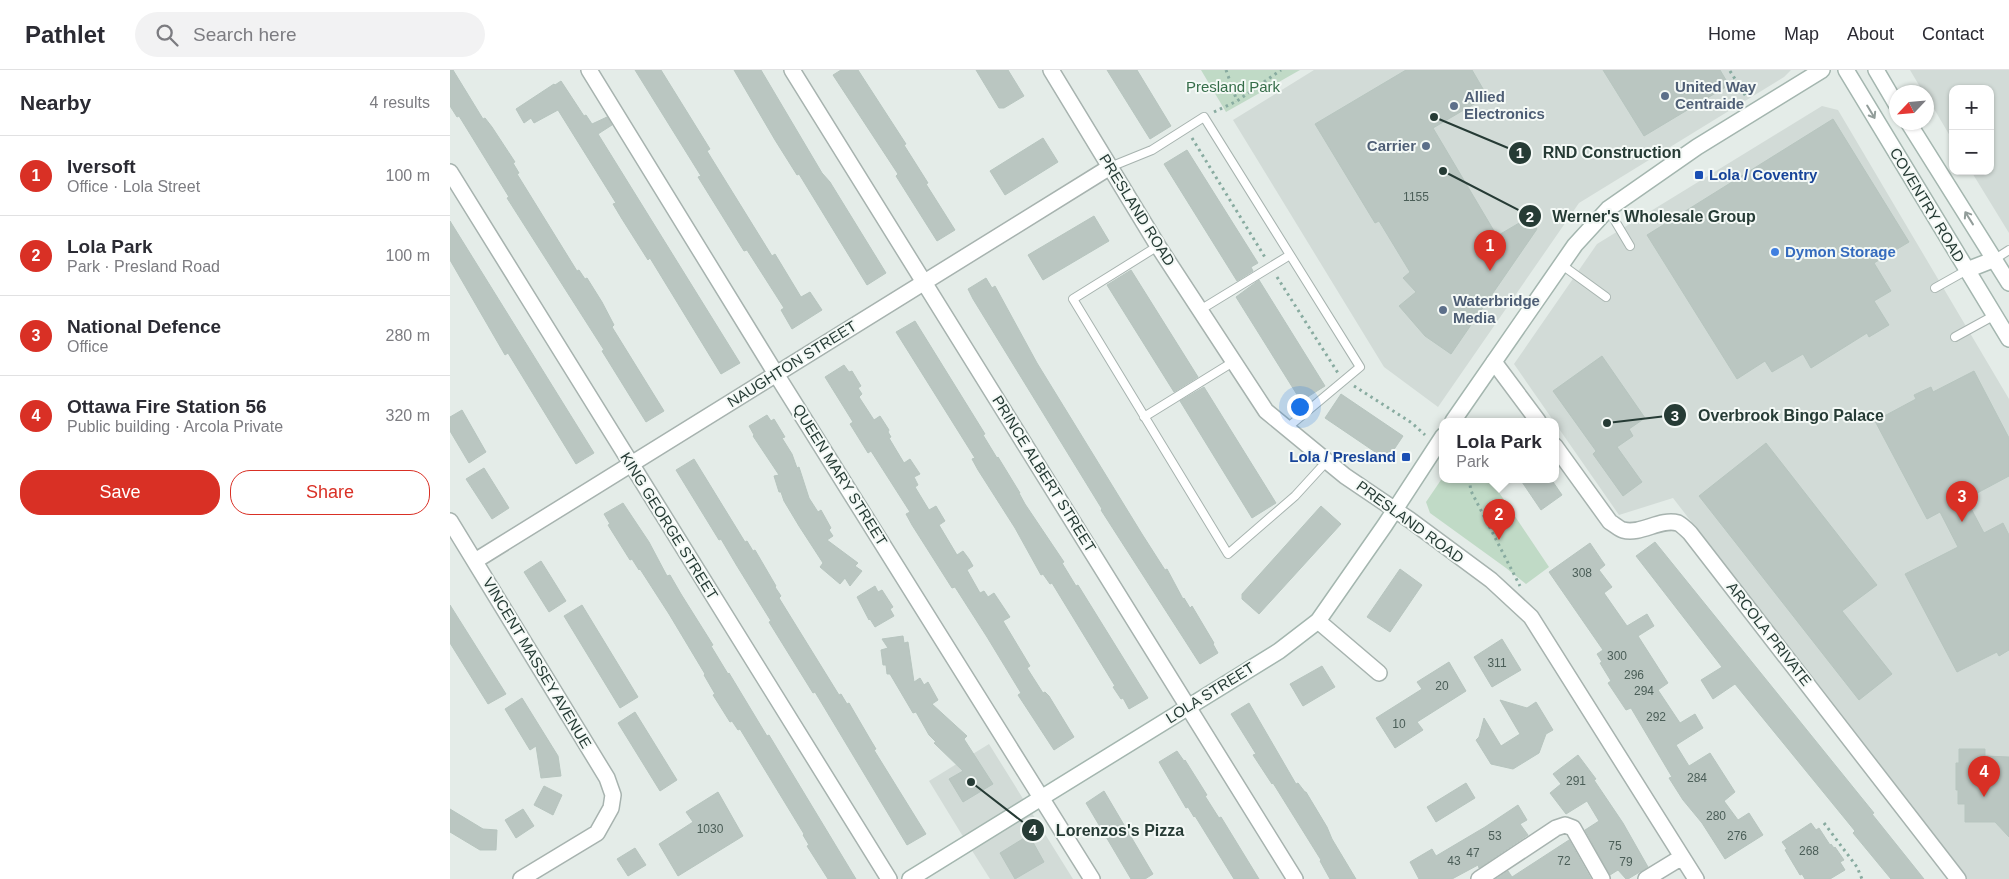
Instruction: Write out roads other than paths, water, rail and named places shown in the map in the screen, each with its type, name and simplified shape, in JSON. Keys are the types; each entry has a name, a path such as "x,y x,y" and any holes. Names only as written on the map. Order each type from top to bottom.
{"street":[{"name":"QUEEN MARY STREET","path":"590,70 776,374 1092,879"},
{"name":"PRINCE ALBERT STREET","path":"792,70 1295,879"},
{"name":"PRESLAND ROAD","path":"1051,70 1158,246 1266,411 1327,461 1491,580 1530,617 1696,879"},
{"path":"1455,418 1575,245 1608,208 1697,147 1822,70"},
{"name":"COVENTRY ROAD","path":"1846,70 2009,339"},
{"path":"1876,70 1889,92"},
{"name":"COVENTRY ROAD","path":"1913,130 2009,283"},
{"name":"NAUGHTON STREET","path":"474,561 1110,167"},
{"name":"KING GEORGE STREET","path":"450,172 888,879"},
{"path":"1967,270 1995,259"},
{"path":"1494,362 1536,418"},
{"name":"LOLA STREET","path":"910,879 1279,651 1318,621 1439,442"},
{"name":"ARCOLA PRIVATE","path":"1559,452 1610,522 1619,528 1624,531 1633,531 1664,523 1678,523 1690,533 1958,879"},
{"name":"VINCENT MASSEY AVENUE","path":"450,521 607,778 613,795 610,808 597,832 521,879"},
{"path":"1318,621 1379,672"},
{"path":"1479,879 1565,824 1573,828 1602,879"},
{"path":"1646,879 1682,857"}],"lane":[{"path":"1110,167 1152,150 1204,117 1360,367 1287,428"},
{"path":"1608,208 1630,246"},
{"path":"1158,246 1073,299 1228,554 1295,496 1327,461"},
{"path":"1995,259 2009,250"},
{"path":"1200,310 1290,255"},
{"path":"1562,265 1606,297"},
{"path":"1935,288 1967,270"},
{"path":"1955,337 1995,314"},
{"path":"1144,417 1233,362"}],"place":[{"name":"United Way Centraide","path":"1665,96"},
{"name":"Allied Electronics","path":"1454,106"},
{"name":"RND Construction","path":"1434,117"},
{"name":"Carrier","path":"1426,146"},
{"name":"Werner's Wholesale Group","path":"1443,171"},
{"name":"Lola / Coventry","path":"1699,175"},
{"name":"Dymon Storage","path":"1775,252"},
{"name":"Iversoft","path":"1490,271"},
{"name":"Waterbridge Media","path":"1443,310"},
{"name":"Overbrook Bingo Palace","path":"1607,423"},
{"name":"Lola / Presland","path":"1406,457"},
{"name":"National Defence","path":"1962,522"},
{"name":"Lola Park","path":"1499,540"},
{"name":"Lorenzos's Pizza","path":"971,782"},
{"name":"Ottawa Fire Station 56","path":"1984,797"}],"park label":[{"name":"Presland Park","path":"1233,87"}]}
